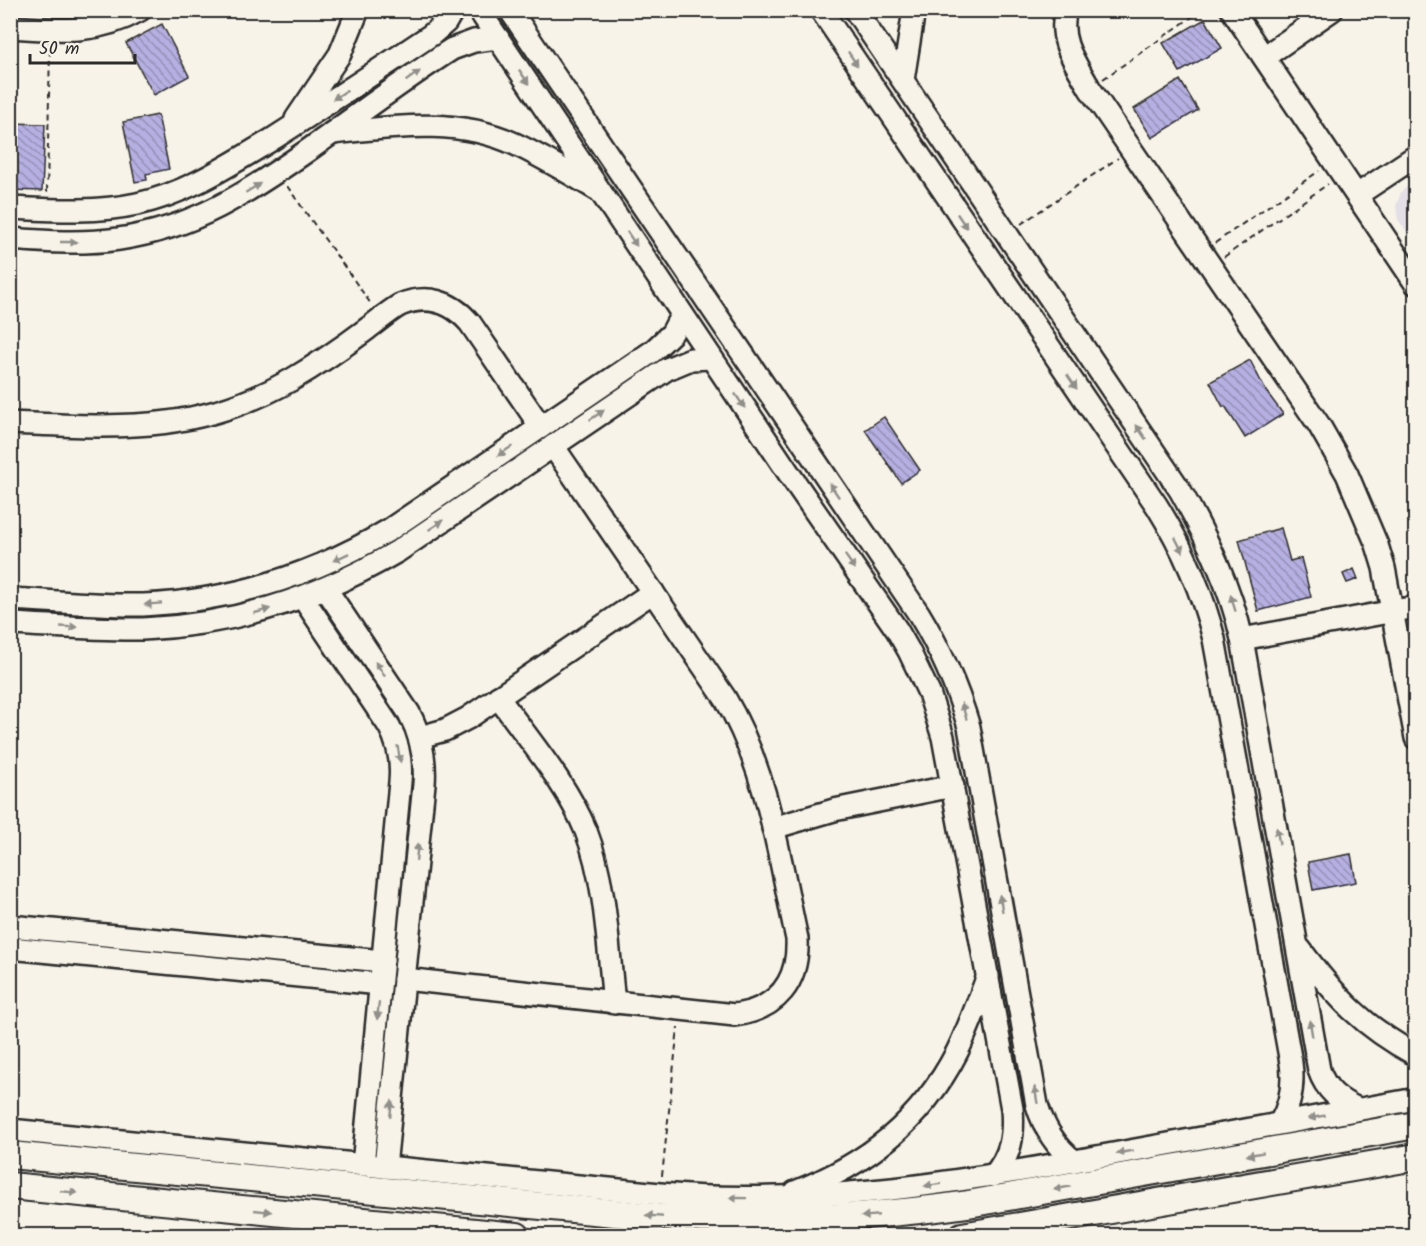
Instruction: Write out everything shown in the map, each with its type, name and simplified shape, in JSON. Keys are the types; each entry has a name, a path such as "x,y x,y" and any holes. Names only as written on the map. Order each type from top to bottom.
{"main road":[{"path":"10,1155 656,1217 771,1221 865,1217 968,1204 1416,1125"},
{"path":"962,1236 1416,1156"},
{"path":"10,1186 517,1236"}],"street":[{"path":"10,27 80,30 124,19 140,10"},
{"path":"290,128 340,54 358,10"},
{"path":"10,208 70,211 116,208 162,198 226,168 290,128 439,29 453,10"},
{"path":"480,10 909,651 937,715 953,786 1012,1109 1013,1131 1010,1149 1006,1159 993,1176"},
{"path":"510,10 919,614 943,657 962,704 974,752 1038,1105 1046,1129 1058,1147 1074,1161"},
{"path":"820,10 1157,506 1181,548 1200,593 1208,616 1218,661 1292,1075 1290,1101 1280,1123"},
{"path":"855,10 1190,508 1221,571 1232,599 1242,639 1319,1070 1335,1097 1358,1109"},
{"path":"903,80 914,10"},
{"path":"1066,10 1063,25 1064,39 1090,88 1319,425 1347,474 1377,545 1384,568 1416,738"},
{"path":"1232,10 1416,284"},
{"path":"1264,57 1332,10"},
{"path":"439,29 452,36 454,45 452,49"},
{"path":"10,239 69,243 94,242 144,234 178,225 216,209 277,172 452,49 474,41 498,38"},
{"path":"332,133 411,126 471,130 514,143 601,193"},
{"path":"1357,195 1416,156"},
{"path":"1019,306 1044,289"},
{"path":"10,423 138,426 210,414 244,403 291,380 343,347 400,305 419,300 438,301 456,309 470,322 541,427"},
{"path":"10,599 142,605 184,602 251,590 306,572 363,546 389,530 541,427 663,343 672,333 682,314"},
{"path":"663,343 676,352 678,363"},
{"path":"10,624 142,629 177,627 230,619 303,598 326,589 399,551 667,369 692,359 711,358"},
{"path":"404,979 723,1015 746,1014 768,1005 785,989 796,960 797,939 772,828 755,759 737,717 553,446"},
{"path":"794,481 817,464"},
{"path":"326,589 410,713 420,737 425,771 385,1167"},
{"path":"420,737 456,724 653,592"},
{"path":"226,595 230,619"},
{"path":"303,598 389,726 398,747 401,770 363,1165"},
{"path":"1242,639 1416,607"},
{"path":"498,697 569,798 585,830 600,881 615,1003"},
{"path":"772,828 834,810 953,786"},
{"path":"389,887 413,890"},
{"path":"10,926 382,961"},
{"path":"53,952 54,930"},
{"path":"1298,945 1328,986 1359,1018 1396,1044 1416,1054"},
{"path":"10,948 380,984"},
{"path":"782,1197 824,1180 866,1156 888,1141 913,1117 935,1089 958,1050 988,975"},
{"path":"1292,1075 1299,1079 1308,1079 1319,1070"},
{"path":"10,1130 660,1194 695,1197 782,1197 891,1190 993,1176 1416,1099"},
{"path":"1013,1131 1030,1135 1046,1129"}],"path":[{"path":"1090,88 1202,10"},
{"path":"47,210 51,30"},
{"path":"1006,234 1130,150"},
{"path":"1207,259 1338,167"},
{"path":"1207,259 1338,167"},
{"path":"277,172 381,318"},
{"path":"660,1194 680,1010"}],"shaded area":[{"path":"1415,180 1415,243 1398,220 1396,206 1401,192"}],"building":[{"path":"1205,19 1222,48 1180,72 1163,43"},
{"path":"162,24 189,76 154,95 126,43"},
{"path":"1180,80 1198,110 1152,138 1134,109"},
{"path":"158,115 169,169 146,174 147,180 135,182 123,122"},
{"path":"10,123 45,124 42,191 10,190"},
{"path":"1250,360 1266,391 1283,414 1245,438 1225,406 1223,407 1210,382"},
{"path":"884,417 920,470 901,483 865,430"},
{"path":"1281,528 1290,561 1301,558 1311,597 1258,611 1239,540"},
{"path":"1354,569 1358,579 1347,583 1343,574"},
{"path":"1351,854 1356,882 1313,890 1308,862"}]}
